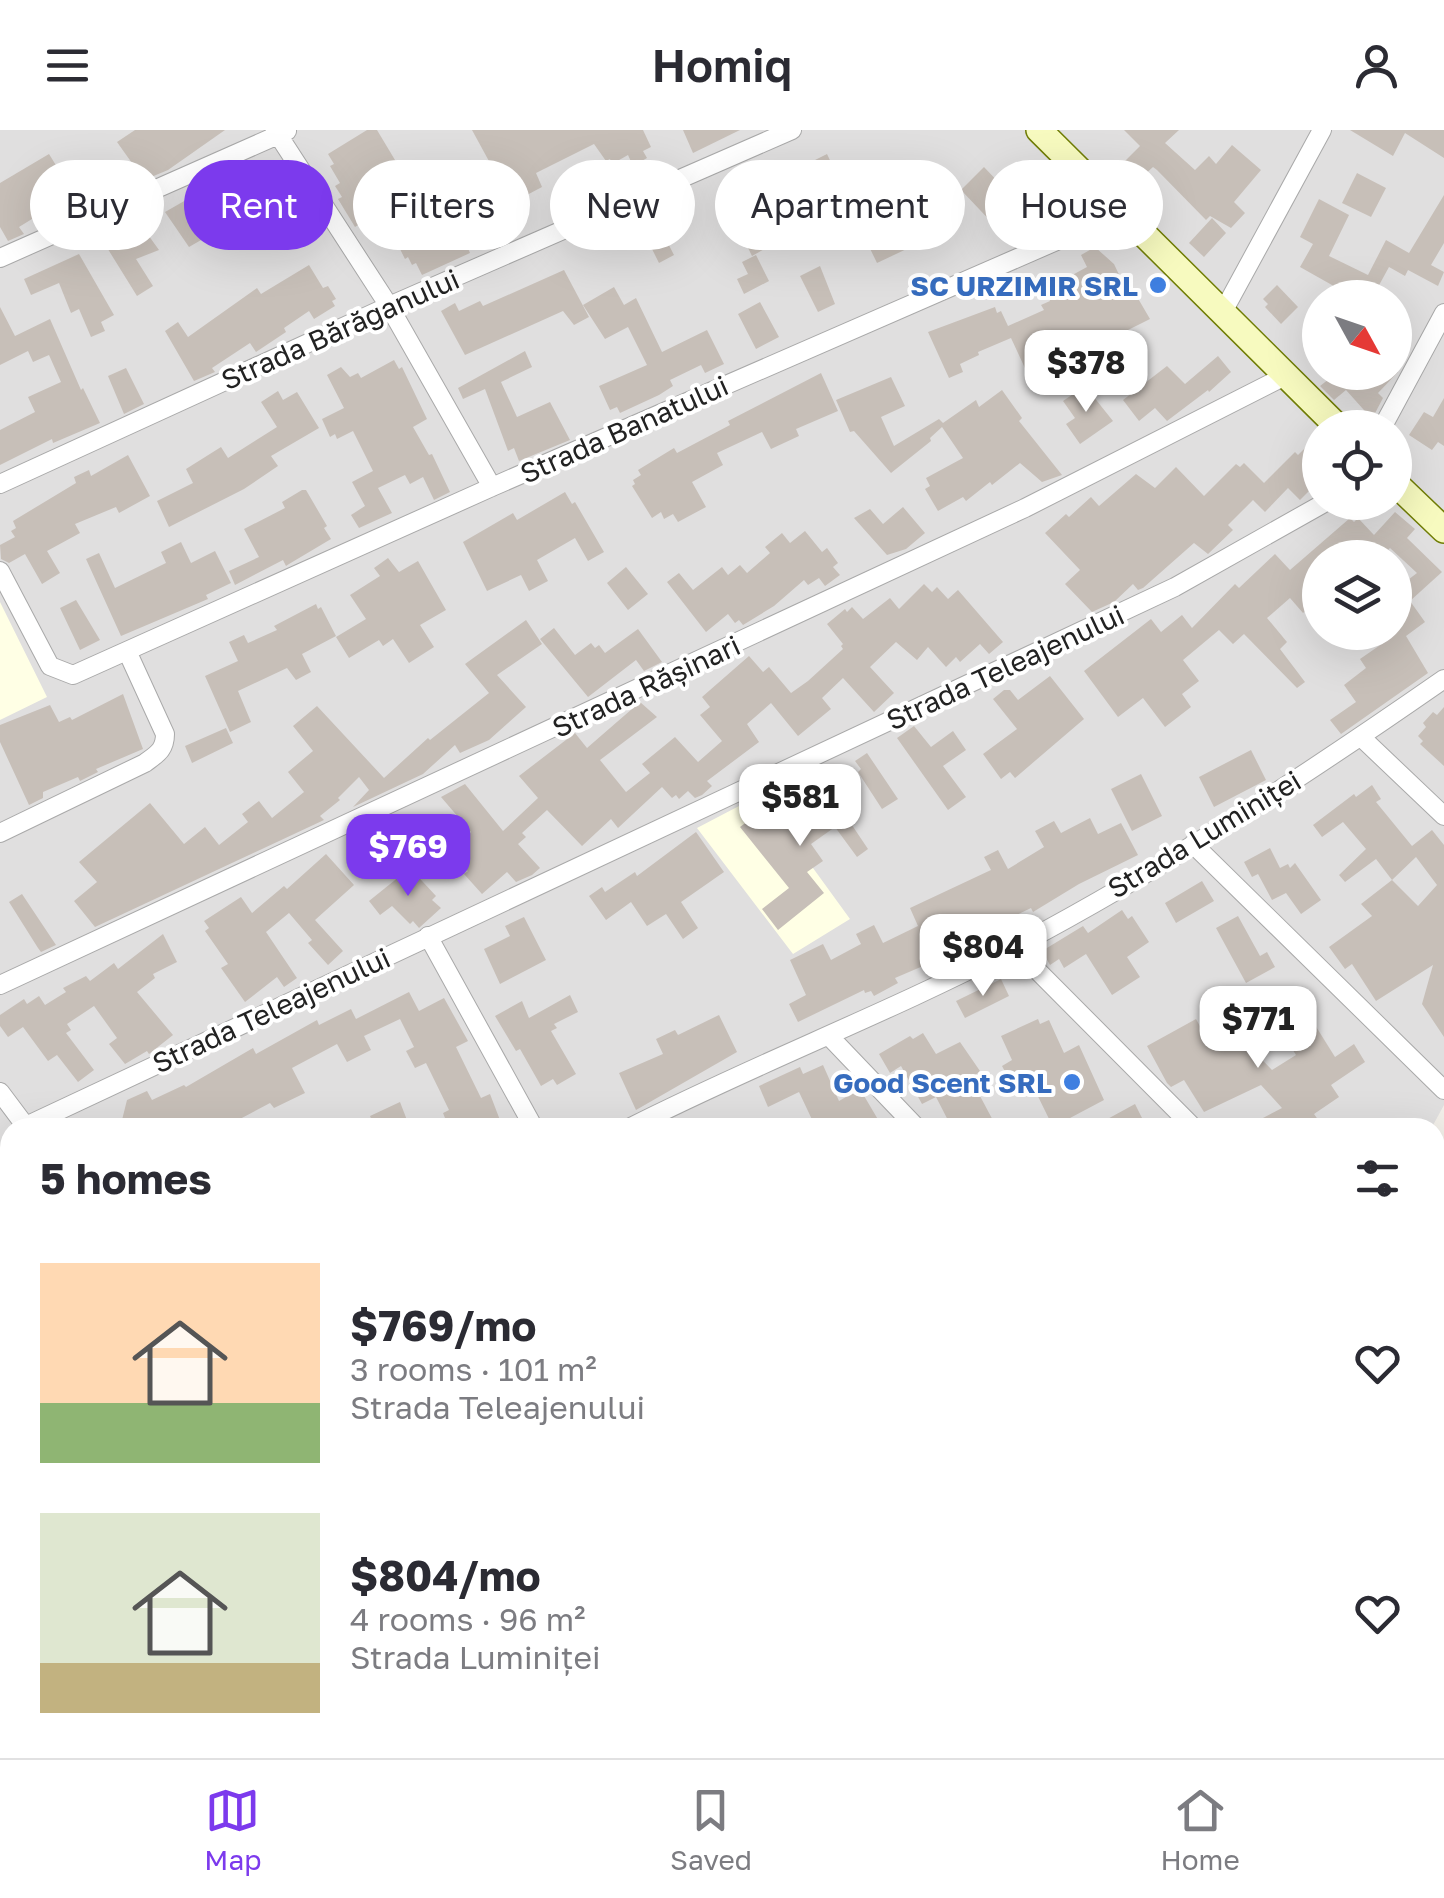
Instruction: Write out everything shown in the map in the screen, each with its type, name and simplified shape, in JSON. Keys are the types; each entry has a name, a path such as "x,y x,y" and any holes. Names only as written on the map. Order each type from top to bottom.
{"street":[{"name":"Strada Bărăganului","path":"0,484 389,306 792,130"},
{"path":"1039,130 1070,160"},
{"path":"1224,310 1322,130"},
{"path":"0,258 281,132 389,306 492,487"},
{"name":"Strada Banatului","path":"0,571 50,666 73,675 1036,250"},
{"path":"1162,250 1321,410"},
{"path":"1392,410 1444,313"},
{"name":"Strada Rășinari","path":"0,985 1025,508 1287,375"},
{"path":"1412,499 1444,530"},
{"name":"Strada Teleajenului","path":"45,1118 1175,588 1302,516"},
{"path":"0,834 161,752 165,734 127,651"},
{"name":"Strada Luminiței","path":"654,1118 1014,947 1193,844 1444,679"},
{"path":"1361,737 1444,816"},
{"path":"1193,844 1444,1090"},
{"path":"428,936 528,1118"},
{"path":"1014,947 1184,1118"},
{"path":"830,1036 908,1118"},
{"path":"0,1092 19,1118"}],"shaded area":[{"path":"0,130 1444,130 1444,1105 1437,1118 0,1118"},
{"path":"0,602 47,697 0,720"},
{"path":"760,795 850,919 793,954 697,828"}],"building":[{"path":"135,130 225,130 164,172 164,160 130,160 117,142"},
{"path":"367,130 377,130 395,160 353,160 353,224 338,199 342,197 335,186 340,183 328,154"},
{"path":"472,130 643,130 651,147 643,151 647,158 644,160 630,160 628,155 605,160 594,144 562,160 550,160 550,166 536,173 542,187 530,193 530,160 488,160"},
{"path":"683,130 740,130 693,153"},
{"path":"1124,130 1179,130 1165,143 1195,170 1209,156 1216,164 1232,145 1261,170 1234,202 1245,213 1231,228 1210,216 1206,220 1163,177 1163,160 1126,160 1140,146"},
{"path":"1350,130 1444,130 1444,158 1405,133 1393,156"},
{"path":"30,165 30,220 19,227 24,234 8,241 0,227 0,183"},
{"path":"985,168 985,215 965,194 965,186"},
{"path":"1357,173 1386,188 1371,217 1342,203"},
{"path":"1444,195 1444,243 1431,265 1444,272 1438,286 1408,270 1405,276 1389,267 1382,280 1323,280 1300,267 1313,244 1300,237 1319,199 1349,215 1329,256 1368,275 1386,240 1409,253"},
{"path":"184,201 184,240 165,212"},
{"path":"1212,218 1226,233 1204,257 1189,243"},
{"path":"108,250 159,250 136,259 153,286 137,296"},
{"path":"400,250 470,253 422,275 416,263 412,265 408,257 405,259"},
{"path":"652,250 671,250 674,255 659,263"},
{"path":"871,250 904,250 877,263"},
{"path":"1098,250 1114,264 1130,298 1136,295 1150,319 1030,379 1011,338 978,352 979,355 960,364 963,372 949,378 928,332 995,307 1008,326 1044,310 1041,305 1050,301 1045,290 1087,267 1081,255"},
{"path":"79,254 114,315 101,322 105,331 91,337 79,309 71,313 59,283 31,295 24,279"},
{"path":"756,255 769,281 744,294 737,279 748,274 742,262"},
{"path":"309,265 323,288 328,286 336,299 332,301 335,306 314,319 309,311 256,352 250,343 212,368 215,372 194,381 165,331 178,322 188,337 257,288 261,294"},
{"path":"820,266 835,304 818,312 800,276"},
{"path":"564,270 589,317 574,325 563,311 465,355 441,311 455,303 459,311 480,301 483,306"},
{"path":"1277,285 1298,307 1281,324 1265,307 1268,304 1263,299"},
{"path":"614,287 624,305 636,298 662,352 707,330 724,364 705,373 701,365 670,380 673,386 659,395 620,413 617,407 610,410 599,386 647,365 628,327 605,339 583,305"},
{"path":"760,302 779,337 756,349 738,314"},
{"path":"0,307 15,336 50,319 100,423 53,443 52,439 0,465 0,430 35,412 28,397 61,382 49,355 33,362 28,351 0,365"},
{"path":"525,351 532,367 501,382 517,417 550,402 570,440 519,461 514,448 508,451 485,389 463,399 458,388"},
{"path":"1218,356 1231,372 1167,421 1155,408 1139,421 1123,400 1167,366 1185,384"},
{"path":"394,360 399,369 402,367 427,419 413,427 429,455 432,454 450,492 434,500 423,477 410,484 405,475 378,488 392,513 359,528 351,515 365,506 352,482 373,471 353,431 337,439 335,434 330,437 322,419 344,408 327,375 341,367 350,377 358,373 361,378"},
{"path":"126,368 144,404 124,414 108,376"},
{"path":"821,373 838,411 796,429 799,436 771,449 762,432 717,453 723,465 692,482 706,507 678,522 673,514 664,519 661,512 652,518 632,486 633,480 641,475 638,470 674,448 677,453 730,425 728,421"},
{"path":"891,377 905,406 881,417 894,446 939,419 943,423 976,400 979,407 1002,390 1022,418 1019,421 1062,475 1042,482 1020,463 966,501 963,497 938,511 925,489 930,486 926,478 963,458 942,427 931,441 891,473 854,431 850,432 836,400"},
{"path":"1085,386 1113,421 1080,444 1066,424 1075,418 1063,401"},
{"path":"1324,390 1346,390 1334,400"},
{"path":"1346,390 1381,390 1378,393 1383,398 1377,410 1364,410"},
{"path":"278,391 283,400 297,392 319,428 271,456 278,466 244,489 169,527 157,501 193,483 186,469 221,447 228,458 277,427 261,402"},
{"path":"1444,398 1444,446 1438,442 1432,450 1412,437 1412,430 1424,412 1433,417"},
{"path":"1302,451 1302,498 1288,488 1265,512 1253,500 1228,525 1233,530 1208,554 1194,543 1143,588 1138,590 1133,584 1114,602 1092,612 1065,584 1080,570 1045,533 1091,497 1099,506 1136,474 1155,488 1176,467 1204,496 1236,464 1240,467 1244,463 1264,483 1295,452 1298,455"},
{"path":"128,455 150,496 119,513 116,507 75,524 80,533 47,551 60,573 42,584 25,554 9,563 1,559 0,545 15,537 11,531 16,528 13,521 76,483 74,477 89,470 91,476"},
{"path":"306,490 331,539 286,566 283,560 235,585 229,571 259,557 244,529 285,508 282,502"},
{"path":"565,492 604,552 588,561 575,538 537,560 548,581 529,591 521,575 487,591 463,542 513,513 517,520"},
{"path":"903,507 925,533 906,549 887,555 854,518 870,509 883,524"},
{"path":"1348,520 1360,520 1374,535 1388,520 1404,520 1415,529 1409,540 1325,540"},
{"path":"805,531 822,552 827,548 838,563 833,567 840,575 825,586 819,578 808,585 804,580 774,606 743,625 739,620 735,623 728,614 706,632 667,582 679,573 693,590 722,567 728,575 740,565 747,573 770,553 765,547 782,533 790,543"},
{"path":"181,542 191,563 215,551 231,583 206,595 208,599 121,636 86,559 99,553 115,588 166,563 161,552"},
{"path":"1412,543 1442,572 1412,599 1412,577 1417,573 1412,568"},
{"path":"1275,554 1290,570 1302,560 1302,612 1290,598 1267,618 1287,642 1280,649 1305,682 1297,688 1244,634 1233,644 1219,630 1183,660 1199,681 1182,694 1191,707 1165,727 1143,698 1118,717 1084,671 1151,619 1161,632 1182,615 1192,628 1235,584 1239,588"},
{"path":"388,558 399,572 418,561 446,610 420,625 434,647 409,663 393,639 383,646 379,640 349,658 336,637 366,619 350,595 380,576 374,568"},
{"path":"626,567 648,594 628,610 607,583"},
{"path":"924,584 932,592 937,587 948,599 958,590 1003,642 989,654 980,644 960,662 956,657 946,667 928,647 917,660 896,642 870,667 894,693 874,712 843,678 822,698 831,709 798,736 771,703 747,724 759,742 707,781 712,786 702,795 695,798 688,791 679,799 676,795 672,798 662,787 618,828 611,819 582,846 547,810 522,833 526,837 518,844 540,868 532,875 516,882 507,872 482,894 464,874 468,871 458,861 466,854 457,844 471,832 441,797 465,784 503,831 538,798 519,776 575,733 587,748 640,702 657,717 600,760 626,792 650,773 642,764 675,737 698,762 722,741 700,715 710,707 702,697 749,656 763,672 769,667 791,693 843,649 827,624 845,609 847,612 852,607 863,619 890,598 899,609"},
{"path":"76,600 100,640 80,650 60,608"},
{"path":"316,604 336,636 302,654 311,672 296,680 287,668 238,691 251,722 230,732 205,676 238,661 229,642 244,635 248,643 277,630 274,626"},
{"path":"1412,604 1425,622 1412,632"},
{"path":"526,620 542,644 497,675 526,707 489,740 460,753 455,745 423,774 353,807 369,790 359,777 320,816 324,820 95,927 74,901 97,882 79,862 150,803 184,844 205,827 219,845 248,822 242,814 259,801 272,818 304,792 288,772 313,751 293,726 317,706 384,778 428,738 489,693 465,664"},
{"path":"554,628 575,655 591,643 595,648 599,645 605,653 638,629 662,662 644,671 636,660 588,697 540,639"},
{"path":"1412,646 1428,673 1341,734 1330,720 1356,702 1344,685 1366,668 1360,659 1373,650 1412,650"},
{"path":"1050,676 1084,719 1015,778 1010,772 1001,779 983,754 1017,729 993,699 1010,690 1018,700"},
{"path":"123,694 143,749 96,769 98,772 80,781 78,777 43,792 43,798 29,805 0,742 0,725 50,705 59,722 70,717 72,720"},
{"path":"1444,707 1444,766 1420,744 1423,741 1418,736 1426,727 1423,723"},
{"path":"914,726 931,747 953,731 966,750 943,766 966,797 948,810 897,738"},
{"path":"226,728 233,743 192,763 185,746"},
{"path":"1251,750 1266,780 1214,807 1199,777"},
{"path":"867,753 898,799 882,809 855,761"},
{"path":"1141,774 1162,816 1132,831 1111,789"},
{"path":"819,776 868,849 857,857 835,827 811,844 823,861 807,872 824,893 778,930 762,909 789,888 740,827 760,812 772,826 812,799 804,787"},
{"path":"1372,785 1381,799 1376,802 1412,846 1432,830 1444,845 1444,1037 1422,1004 1433,965 1376,1001 1352,964 1345,969 1329,947 1372,916 1361,904 1392,880 1376,859 1345,882 1339,875 1366,849 1343,822 1322,837 1313,825","holes":["1416,857 1437,885 1418,906 1392,880"]},
{"path":"1090,818 1098,834 1121,823 1138,855 1033,912 1031,908 990,928 996,940 938,968 936,964 924,969 923,966 895,978 898,983 874,996 864,990 798,1022 789,1004 806,995 790,960 823,944 831,960 861,944 856,934 874,925 883,943 918,926 910,908 991,870 984,857 998,850 1008,869 1044,847 1035,831 1054,821 1061,833"},
{"path":"404,820 422,842 403,857 385,835"},
{"path":"696,832 724,872 681,902 698,928 683,939 666,914 647,926 631,902 606,920 589,896 602,887 605,892 635,872 637,876"},
{"path":"1270,848 1280,868 1288,864 1290,868 1295,863 1321,900 1301,914 1286,893 1272,900 1258,874 1252,877 1244,862"},
{"path":"326,854 354,885 315,920 343,951 328,965 289,913 266,932 297,978 284,987 277,977 245,1002 221,968 228,964 205,931 209,928 204,921 241,897 252,913 284,886 287,889"},
{"path":"410,868 436,896 432,900 441,908 419,928 392,906 380,915 369,901"},
{"path":"1202,881 1214,901 1176,923 1165,903"},
{"path":"22,894 56,945 41,952 38,948 9,902"},
{"path":"1122,910 1128,919 1132,916 1149,942 1127,957 1140,977 1112,995 1086,954 1064,968 1059,959 1050,965 1042,951 1083,926 1088,933"},
{"path":"1238,916 1260,956 1267,952 1275,967 1246,983 1216,928"},
{"path":"524,917 546,960 500,984 484,949 510,936 505,926"},
{"path":"163,934 177,962 153,974 155,978 137,992 173,1035 149,1054 147,1051 125,1064 109,1044 117,1038 94,1006 67,1024 71,1030 66,1033 94,1070 78,1082 57,1055 48,1061 23,1027 8,1037 0,1026 0,1015 24,999 27,1004 39,996 45,1005 66,992 63,988 86,976 90,981 114,963 118,969"},
{"path":"1001,979 1009,996 965,1018 956,1001"},
{"path":"409,992 419,1011 444,998 468,1041 456,1047 481,1098 490,1094 499,1118 445,1118 443,1113 449,1110 426,1063 415,1068 406,1051 414,1047 400,1019 364,1036 371,1050 347,1062 337,1044 292,1068 305,1093 274,1108 270,1103 242,1118 122,1118 127,1100 147,1091 152,1100 186,1087 253,1048 256,1054 317,1020 319,1025 351,1009 356,1019"},
{"path":"570,995 578,1012 554,1024 557,1028 551,1031 576,1074 557,1085 553,1079 541,1086 495,1016 522,1001 529,1018"},
{"path":"1305,1009 1335,1057 1354,1044 1365,1062 1331,1085 1339,1097 1314,1114 1317,1118 1263,1118 1282,1108 1261,1085 1204,1112 1184,1080 1171,1087 1167,1083 1147,1046 1196,1019 1212,1048 1237,1034 1272,1070 1296,1055 1278,1026"},
{"path":"719,1015 737,1052 636,1110 619,1073 663,1054 656,1039 675,1030 678,1035"},
{"path":"1038,1019 1040,1024 1049,1020 1064,1053 1079,1045 1104,1100 1070,1118 1049,1118 1026,1072 1010,1081 1002,1066 1012,1060 1001,1036"},
{"path":"923,1033 936,1054 960,1042 980,1071 971,1079 992,1118 947,1118 936,1097 922,1104 901,1066 890,1073 879,1054 910,1036 913,1039"},
{"path":"823,1065 839,1101 860,1089 877,1118 811,1118 799,1092 768,1107 759,1086 800,1067 803,1074"},
{"path":"400,1102 406,1118 371,1118"},
{"path":"1135,1104 1142,1118 1109,1118"}],"place":[{"name":"SC URZIMIR SRL","path":"1158,285"},
{"name":"Good Scent SRL","path":"1072,1082"}]}
